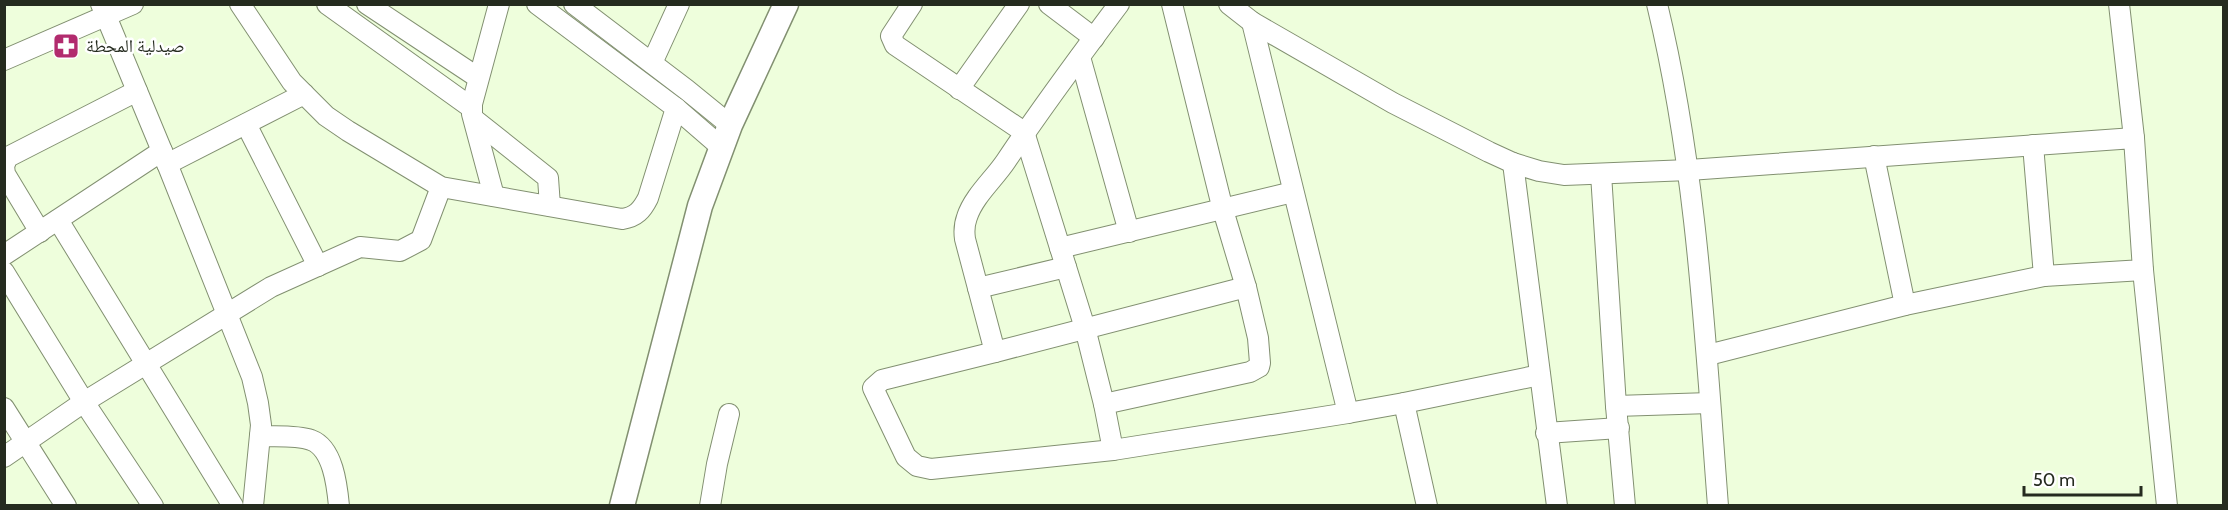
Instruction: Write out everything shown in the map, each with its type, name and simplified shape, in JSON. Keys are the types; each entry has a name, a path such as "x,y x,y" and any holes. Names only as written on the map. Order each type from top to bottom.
{"main road":[{"path":"622,506 700,206 726,136 786,4"}],"street":[{"path":"4,60 103,10 133,4"},
{"path":"240,4 292,82 326,116 441,187 622,219 637,214 648,198 676,108"},
{"path":"327,4 473,114 548,178 550,206"},
{"path":"367,4 477,77"},
{"path":"494,196 473,114 477,77 499,4"},
{"path":"537,4 676,108 726,136"},
{"path":"652,63 679,4"},
{"path":"912,4 893,31 892,42 959,90 1024,132 1085,328 1113,450"},
{"path":"959,90 1019,4"},
{"path":"1049,4 1094,38"},
{"path":"995,352 965,240 964,228 967,217 977,198 1006,161 1024,132 1119,4"},
{"path":"1104,404 1250,372 1259,367 1260,350 1246,286 1223,210 1172,4"},
{"path":"1229,4 1252,22 1393,103 1514,163 1556,174 1689,170 2134,138"},
{"path":"1657,4 1689,170 1708,355 1718,506"},
{"path":"2119,4 2134,138 2144,270 2167,506"},
{"path":"583,8 652,63 726,136"},
{"path":"103,10 252,377 258,403 260,436 253,506"},
{"path":"1252,22 1348,413"},
{"path":"1080,57 1129,232"},
{"path":"40,232 5,174 4,166 9,157 137,91"},
{"path":"4,255 58,220 165,158 246,124 304,94"},
{"path":"246,124 318,266"},
{"path":"2033,145 2044,276"},
{"path":"1874,156 1905,305"},
{"path":"1514,163 1546,433 1557,506"},
{"path":"1601,174 1625,506"},
{"path":"4,457 84,402 225,313 271,287 360,247 400,251 422,240 441,187"},
{"path":"1060,248 1293,192"},
{"path":"58,220 233,506"},
{"path":"978,288 1066,267"},
{"path":"1708,355 1905,305 2044,276 2144,270"},
{"path":"4,272 84,402 153,506"},
{"path":"1246,286 882,380 875,384 873,391 906,457 922,468 931,469 1113,450 1348,413 1540,375"},
{"path":"1404,403 1427,506"},
{"path":"1616,406 1710,403"},
{"path":"4,408 66,506"},
{"path":"710,506 729,414"},
{"path":"1546,433 1619,428"},
{"path":"260,436 309,439 320,444 336,478 339,506"}],"place":[{"name":"صيدلية المحطة","path":"66,46"}]}
